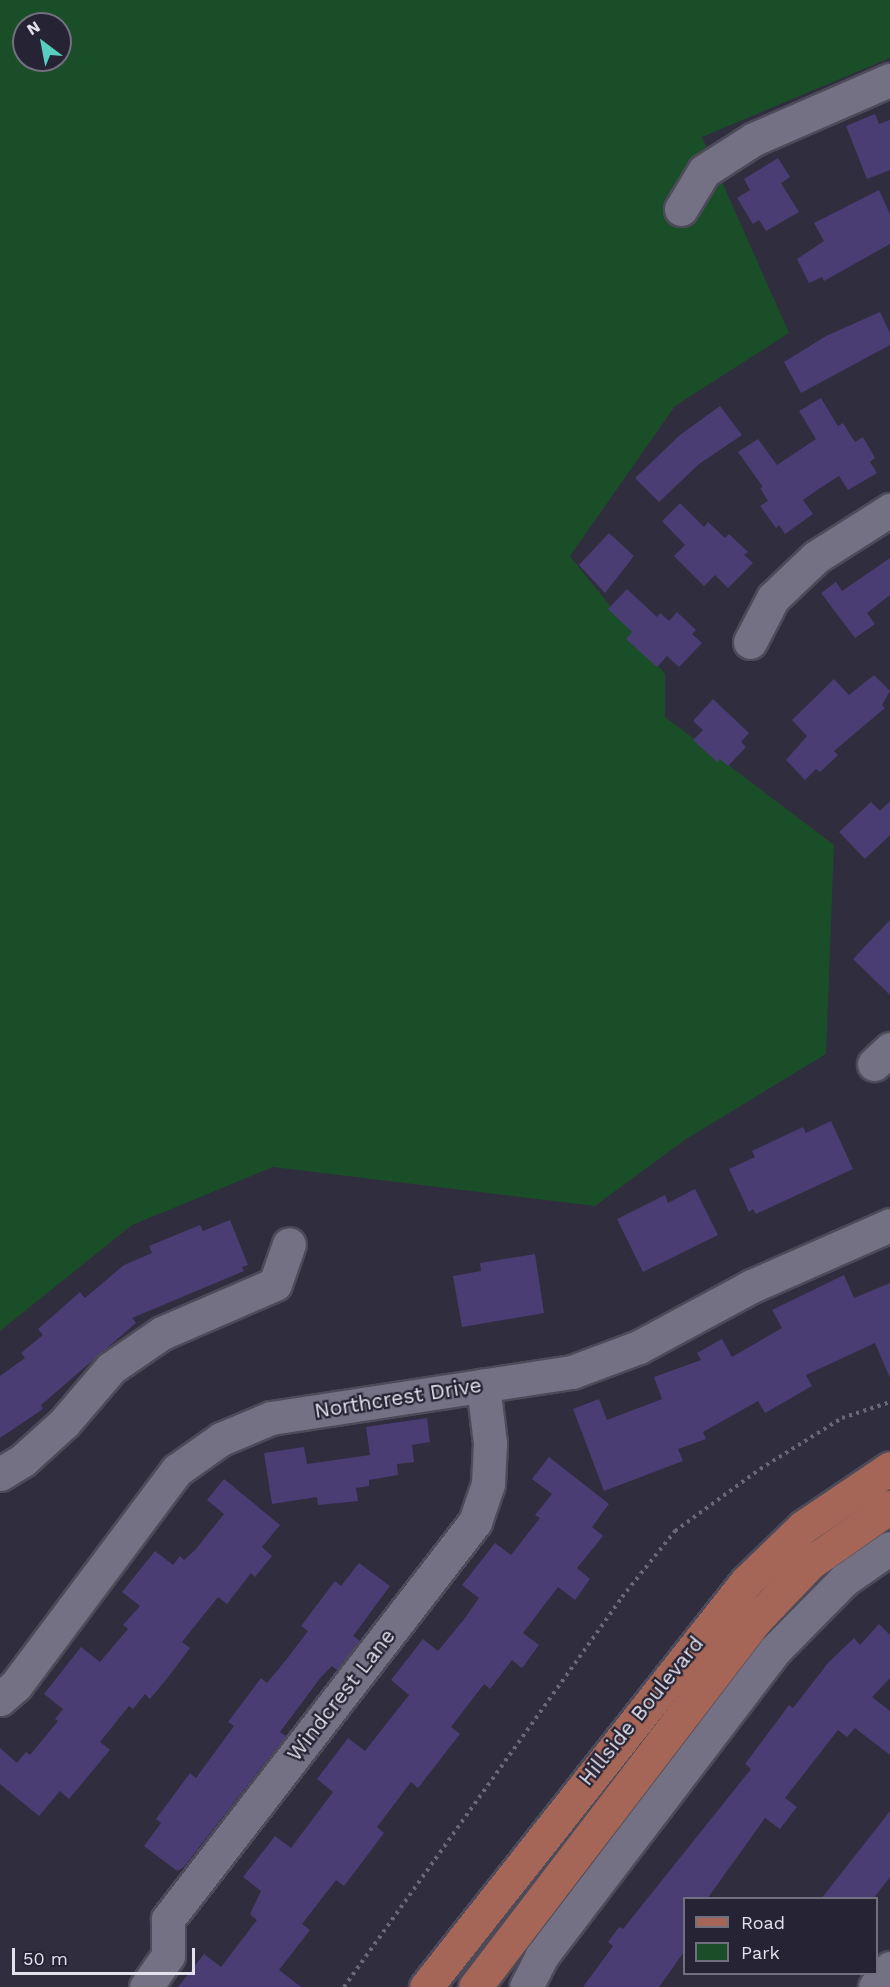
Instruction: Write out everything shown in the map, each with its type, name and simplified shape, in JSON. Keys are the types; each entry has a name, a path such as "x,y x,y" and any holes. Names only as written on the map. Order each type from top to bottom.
{"main road":[{"name":"Hillside Boulevard","path":"444,1981 746,1582 817,1516 890,1468"},
{"name":"Hillside Boulevard","path":"475,1987 753,1623 810,1563 890,1507"}],"street":[{"path":"681,209 704,171 754,139 890,80"},
{"path":"750,642 772,598 816,556 890,510"},
{"name":"Northcrest Drive","path":"0,1699 16,1685 177,1470 221,1439 271,1418 572,1372 639,1347 752,1286 890,1225"},
{"path":"0,1474 23,1460 64,1423 111,1368 136,1350 162,1333 275,1284 289,1244"},
{"name":"Windcrest Lane","path":"146,1987 168,1956 168,1918 475,1522 488,1484 490,1443 483,1385"},
{"path":"526,1987 541,1957 782,1642 844,1580 890,1548"},
{"path":"875,1987 890,1968"}],"path":[{"path":"344,1987 622,1597 675,1531 760,1469 842,1418 890,1402"}],"green space":[{"path":"0,0 890,0 890,58 702,137 789,333 675,406 570,556 665,674 665,717 834,845 826,1054 686,1139 595,1206 273,1167 132,1225 0,1331"}],"building":[{"path":"875,114 879,124 890,120 890,170 867,179 846,126"},
{"path":"778,158 790,177 781,183 799,212 766,231 759,220 753,224 737,198 750,190 744,179"},
{"path":"879,190 890,214 890,244 824,281 822,277 809,283 797,259 824,241 814,223"},
{"path":"880,312 890,333 890,345 801,393 784,362 826,336"},
{"path":"821,398 838,426 843,423 855,442 863,437 875,458 870,462 877,473 848,490 839,476 820,488 803,500 813,514 785,534 779,525 776,528 760,506 768,501 760,488 763,487 738,452 758,439 777,465 816,439 799,411"},
{"path":"720,406 742,435 699,464 659,502 635,478 680,435"},
{"path":"680,503 704,527 708,522 725,538 729,534 748,552 744,555 753,563 728,588 715,575 704,586 674,556 685,545 662,521"},
{"path":"609,533 634,556 605,593 579,565"},
{"path":"890,558 890,595 867,613 875,624 855,638 821,593 836,582 842,591"},
{"path":"627,589 657,617 660,613 669,621 677,612 696,630 692,634 702,643 679,667 667,656 657,667 626,639 632,632 608,609"},
{"path":"874,675 890,691 882,705 885,708 834,751 838,755 820,772 816,769 805,780 786,760 807,736 792,720 834,679 849,695"},
{"path":"713,699 749,733 741,742 746,747 728,766 720,759 717,762 693,740 703,730 693,721"},
{"path":"890,801 890,835 865,859 839,832 871,802 880,811"},
{"path":"890,920 890,995 853,959"},
{"path":"831,1121 853,1169 756,1214 753,1209 749,1212 729,1169 755,1157 752,1151 803,1127 806,1133"},
{"path":"695,1189 718,1235 643,1272 617,1219 665,1195 668,1203"},
{"path":"230,1220 248,1265 242,1267 244,1271 132,1318 136,1323 41,1405 43,1409 0,1438 0,1376 25,1358 21,1353 43,1335 38,1329 80,1292 85,1298 124,1265 152,1253 149,1246 200,1225 203,1231"},
{"path":"535,1254 544,1313 462,1327 453,1276 481,1271 480,1263"},
{"path":"844,1275 854,1298 890,1283 890,1378 875,1343 806,1375 812,1386 765,1413 758,1401 703,1432 706,1439 678,1449 683,1461 604,1491 573,1409 599,1399 607,1420 662,1399 654,1377 701,1360 697,1353 722,1339 732,1357 782,1328 772,1310"},
{"path":"427,1418 430,1442 412,1445 414,1462 397,1464 398,1475 369,1480 369,1486 356,1488 358,1501 318,1505 317,1497 272,1504 264,1453 304,1447 307,1464 370,1455 366,1427"},
{"path":"549,1457 609,1504 592,1527 603,1536 577,1568 590,1579 575,1600 558,1587 523,1633 539,1645 522,1668 512,1660 490,1689 484,1684 451,1727 460,1734 418,1788 411,1782 377,1827 384,1833 344,1886 336,1880 302,1924 310,1930 279,1970 301,1987 178,1987 204,1954 221,1967 257,1920 250,1914 261,1891 243,1877 275,1836 291,1848 333,1792 317,1779 348,1738 365,1751 409,1695 391,1680 423,1639 438,1651 465,1618 479,1598 462,1585 495,1543 511,1555 540,1518 535,1515 552,1494 532,1479"},
{"path":"224,1479 280,1525 262,1547 272,1556 255,1577 251,1573 227,1604 218,1597 182,1642 190,1648 169,1676 150,1699 145,1694 133,1709 129,1706 100,1742 110,1750 69,1799 60,1791 39,1816 0,1784 0,1748 17,1763 26,1752 30,1755 58,1721 55,1719 63,1709 44,1694 81,1647 100,1662 128,1629 123,1625 140,1606 122,1592 155,1551 173,1565 180,1556 184,1560 195,1550 224,1514 207,1500"},
{"path":"359,1563 390,1586 353,1636 360,1641 337,1670 332,1666 321,1677 280,1732 286,1736 183,1868 177,1871 144,1846 161,1823 156,1819 190,1773 196,1778 234,1726 228,1722 261,1678 267,1683 308,1631 301,1626 335,1581 341,1586"},
{"path":"879,1624 890,1635 890,1678 872,1697 890,1711 890,1755 855,1728 847,1737 838,1730 785,1798 797,1807 780,1829 765,1818 708,1897 683,1897 683,1953 659,1987 583,1987 613,1946 608,1942 619,1927 623,1929 751,1769 745,1764 789,1705 793,1708 828,1663 854,1638 860,1645"},
{"path":"890,1811 890,1877 875,1897 823,1897"}]}
